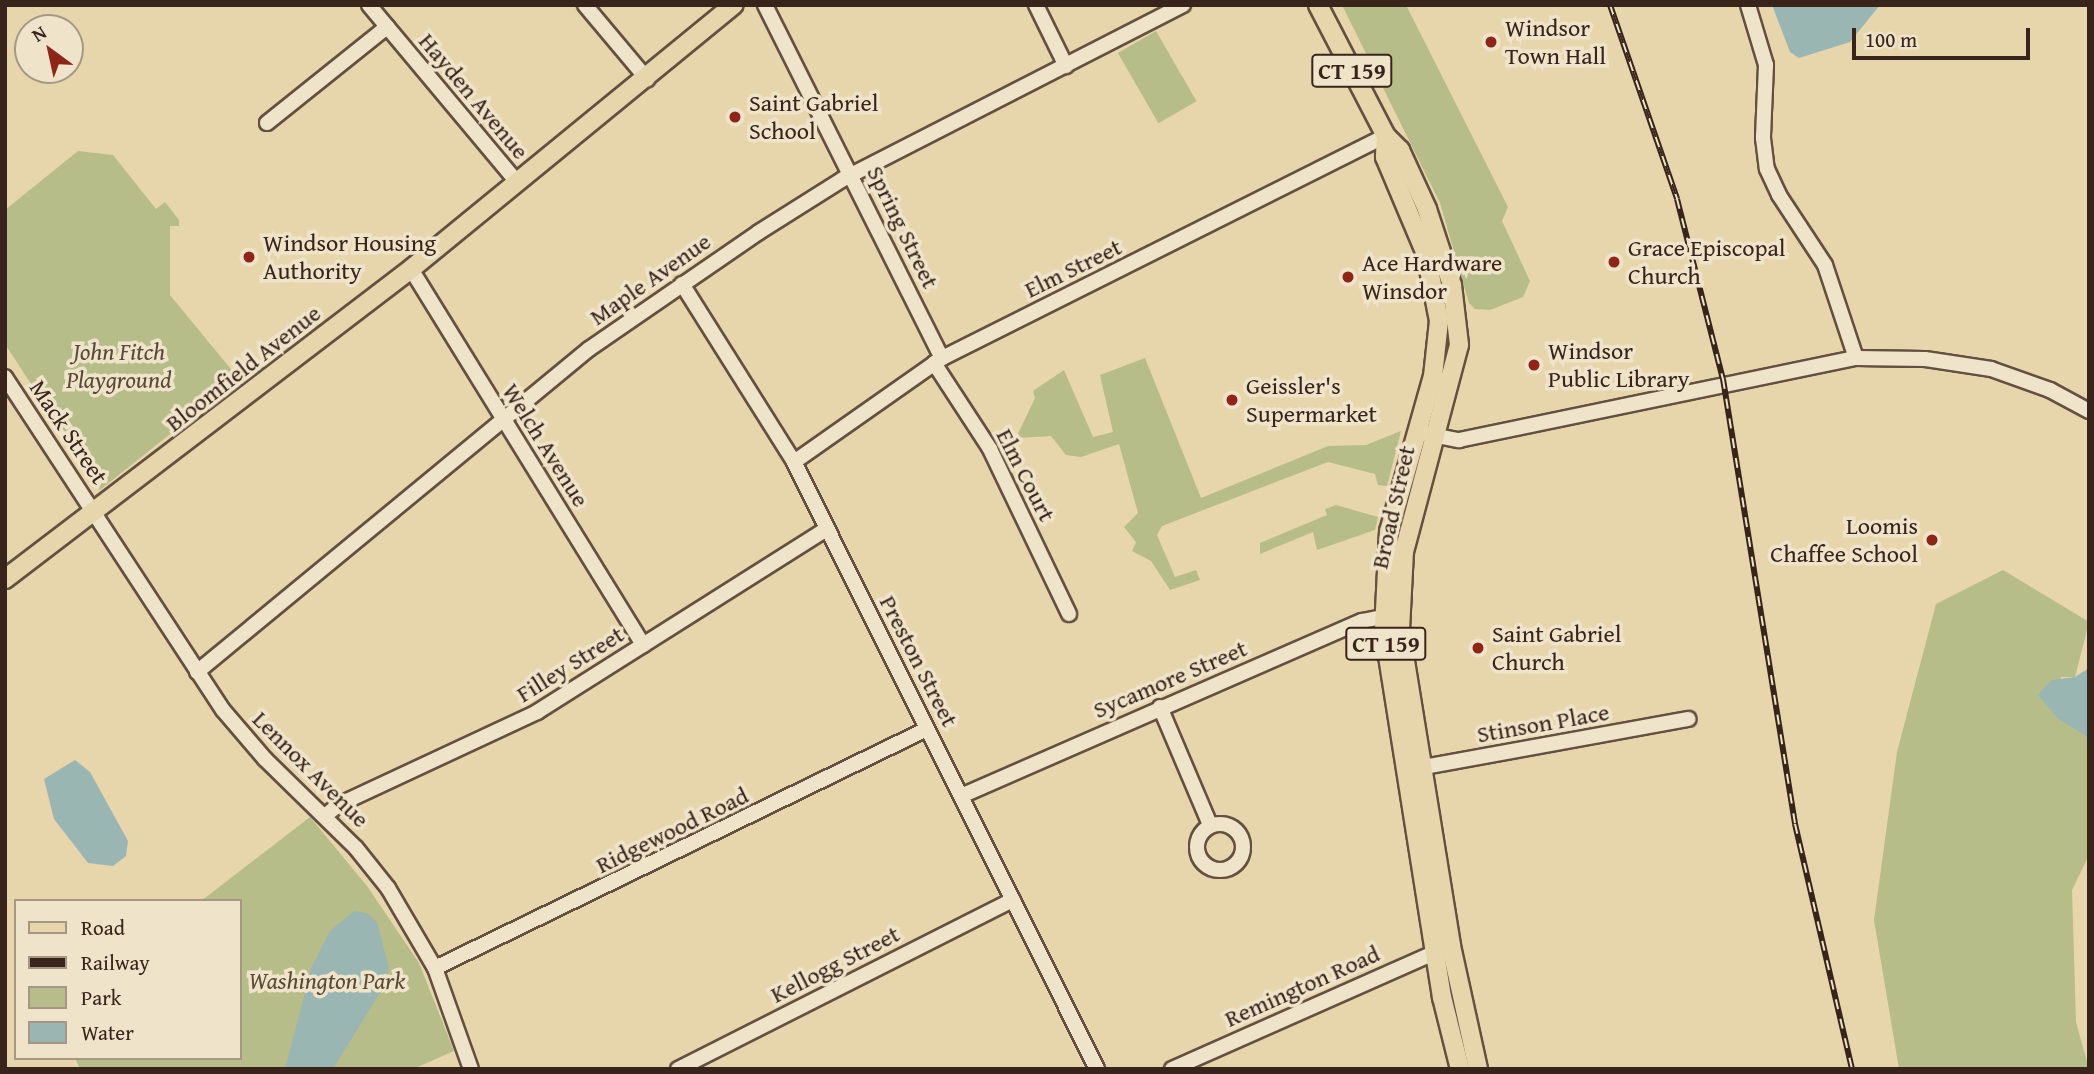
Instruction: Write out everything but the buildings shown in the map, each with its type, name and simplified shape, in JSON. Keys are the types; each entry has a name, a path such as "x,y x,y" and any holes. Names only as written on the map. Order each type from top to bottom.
{"main road":[{"name":"Bloomfield Avenue","path":"5,579 411,269 647,79 734,5"},
{"name":"Broad Street","path":"1318,5 1386,136 1385,157 1439,266 1455,365 1405,551 1392,615"},
{"name":"Broad Street","path":"1448,319 1389,531 1392,615 1460,1069"},
{"name":"Broad Street","path":"1443,948 1478,1069"}],"street":[{"name":"Hayden Avenue","path":"369,5 518,183"},
{"path":"585,5 647,79"},
{"name":"Spring Street","path":"765,5 852,174 938,360"},
{"path":"1036,5 1066,66"},
{"name":"Maple Avenue","path":"197,672 589,349 682,284 852,174 1183,5"},
{"path":"1748,5 1766,65 1763,138 1768,169 1779,195 1825,265 1856,358"},
{"path":"267,123 387,27"},
{"name":"Elm Street","path":"794,462 938,360 1386,136"},
{"name":"Welch Avenue","path":"411,269 643,645"},
{"name":"Preston Street","path":"682,284 794,462 1097,1069"},
{"path":"1416,428 1434,437 1459,440 1856,358 1925,359 1992,369 2040,386 2089,411"},
{"name":"Elm Court","path":"938,360 990,449 1069,614"},
{"name":"Mack Street","path":"5,377 96,512"},
{"name":"Lennox Avenue","path":"96,512 197,672 243,736 325,816 388,888 435,968 471,1069"},
{"name":"Filley Street","path":"325,816 338,805 537,712 827,529"},
{"name":"Sycamore Street","path":"961,796 1160,707 1392,615"},
{"path":"1160,707 1210,825"},
{"name":"Stinson Place","path":"1413,769 1689,719"},
{"name":"Ridgewood Road","path":"435,968 927,729"},
{"name":"Kellogg Street","path":"678,1069 1013,900"},
{"name":"Remington Road","path":"1172,1069 1443,948"}],"green space":[{"path":"1342,5 1406,5 1508,207 1502,221 1530,281 1523,297 1490,310 1475,309 1469,303 1440,203"},
{"path":"1156,31 1196,101 1158,123 1118,53"},
{"name":"John Fitch Playground","path":"78,151 113,155 156,209 165,202 179,220 179,226 170,226 170,295 239,379 100,490 5,344 5,210"},
{"path":"1145,358 1201,498 1328,446 1366,445 1401,431 1387,486 1378,485 1375,474 1328,462 1162,526 1157,535 1175,577 1196,570 1200,580 1170,590 1151,561 1132,551 1136,542 1124,527 1138,513 1119,444 1081,457 1066,455 1051,436 1016,438 1035,398 1033,391 1064,370 1093,437 1113,432 1100,375"},
{"path":"1336,505 1378,517 1375,530 1317,550 1313,532 1260,554 1260,543 1327,515 1325,509"},
{"path":"2003,570 2089,622 2075,677 2061,677 2054,714 2089,738 2089,855 2072,890 2076,1022 2089,1069 1899,1069 1874,920 1897,752 1936,604"},
{"name":"Washington Park","path":"310,817 367,886 419,963 454,1051 413,1069 80,1069 76,1060 242,1060 242,899 204,899"}],"water":[{"path":"1772,5 1880,5 1850,42 1799,58 1790,52"},
{"path":"2089,668 2089,738 2057,718 2038,695 2051,680 2075,677"},
{"path":"75,760 90,772 128,841 126,856 113,866 88,863 54,819 44,779"},
{"path":"354,911 367,913 377,922 389,968 381,991 333,1069 285,1069 312,966 330,931"}],"railway":[{"path":"1610,5 1677,199 1723,379 1795,824 1852,1069"}],"place":[{"name":"Windsor Town Hall","path":"1491,42"},
{"name":"Saint Gabriel School","path":"735,117"},
{"name":"Windsor Housing Authority","path":"249,257"},
{"name":"Grace Episcopal Church","path":"1614,262"},
{"name":"Ace Hardware Winsdor","path":"1348,277"},
{"name":"Windsor Public Library","path":"1534,365"},
{"name":"Geissler's Supermarket","path":"1232,400"},
{"name":"Loomis Chaffee School","path":"1932,540"},
{"name":"Saint Gabriel Church","path":"1478,648"}]}
